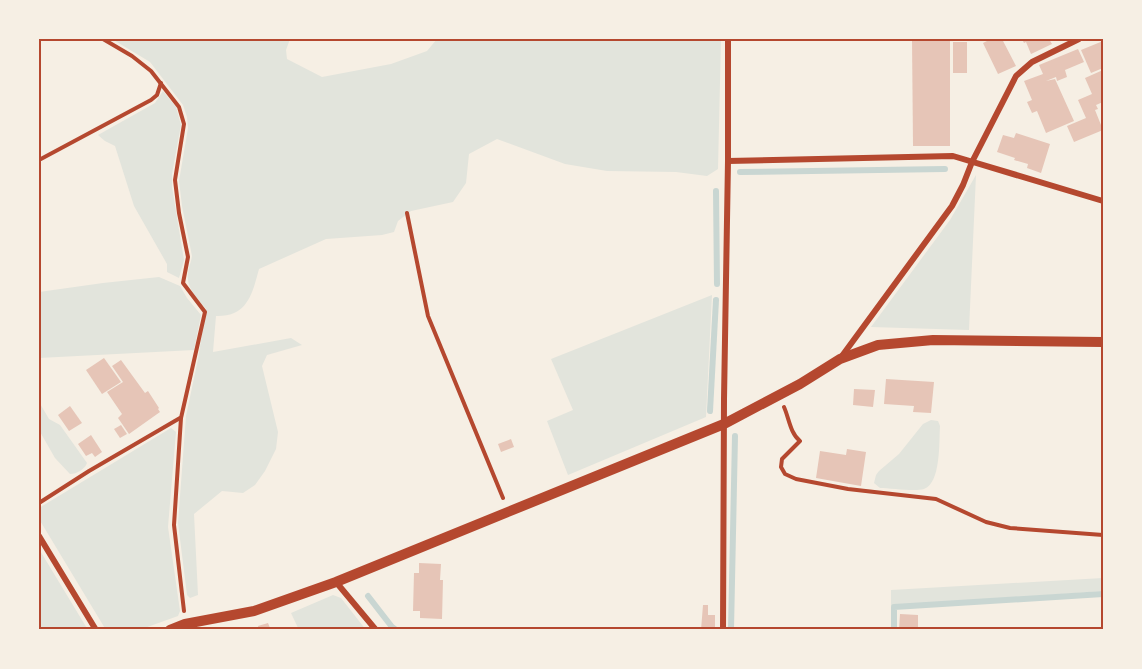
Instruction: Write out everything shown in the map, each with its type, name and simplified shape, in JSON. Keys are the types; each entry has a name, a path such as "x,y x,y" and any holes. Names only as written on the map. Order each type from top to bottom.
{"street":[{"path":"723,630 723,399 728,39"},
{"path":"840,359 952,206 1016,76 1032,62 1079,39"},
{"path":"728,161 953,156 1103,201"},
{"path":"170,630 185,624 254,611 336,582 724,424 840,359 879,345 933,340 1103,342"},
{"path":"39,536 96,630"},
{"path":"336,582 376,630"}],"path":[{"path":"103,39 132,56 151,71 179,107 184,124 176,180 179,213 188,257 183,283 205,312 181,418 174,525 185,624"},
{"path":"39,160 151,100 157,95 161,83"},
{"path":"407,213 428,316 509,512"},
{"path":"779,395 793,436 800,441 782,459 781,467 785,474 796,479 848,489 936,499 986,522 1010,528 1103,535"},
{"path":"39,503 181,418"}],"shaded area":[{"path":"112,39 290,39 286,50 287,59 322,77 391,64 427,51 437,39 721,39 718,169 707,176 676,172 607,171 565,164 497,139 469,154 466,183 453,202 411,211 398,221 394,232 326,239 259,269 246,303 235,313 216,316 213,352 291,338 302,345 267,355 262,366 278,432 276,449 265,471 255,485 243,493 222,491 194,514 198,595 190,598 187,595 178,523 186,416 206,309 194,294 188,280 192,256 179,181 188,128 187,117 183,105 150,62"},
{"path":"163,91 176,107 181,125 172,174 184,260 179,278 167,272 167,264 134,206 115,146 98,135 155,103"},
{"path":"976,175 969,330 871,327 950,220"},
{"path":"159,277 180,286 201,315 194,350 39,358 39,292"},
{"path":"712,295 706,417 568,475 547,421 573,410 551,359"},
{"path":"39,402 49,419 60,425 87,463 80,471 70,474 55,458 39,430"},
{"path":"931,420 938,421 940,426 938,461 934,479 930,485 920,490 880,488 874,483 879,471 899,454 923,424"},
{"path":"171,428 176,432 168,527 180,611 178,616 139,630 106,630 39,519 39,508"},
{"path":"39,549 88,630 44,630 39,624"},
{"path":"1103,578 1103,591 891,606 891,590"},
{"path":"333,595 341,598 366,630 299,630 291,613"}],"building":[{"path":"912,39 950,39 950,146 913,146"},
{"path":"986,39 1002,39 1016,66 998,74 983,43 987,41"},
{"path":"1022,39 1049,39 1052,44 1031,54 1026,42 1024,43"},
{"path":"1103,41 1103,68 1091,73 1081,50"},
{"path":"953,42 967,42 967,73 953,73"},
{"path":"1078,49 1084,62 1065,70 1067,77 1057,81 1056,77 1046,81 1055,79 1074,121 1046,133 1037,111 1032,113 1027,102 1032,100 1024,81 1043,74 1039,65"},
{"path":"1103,70 1103,102 1096,105 1098,109 1095,110 1103,130 1074,142 1067,126 1086,118 1078,100 1092,94 1085,78"},
{"path":"1016,133 1050,144 1041,173 1027,168 1028,164 997,152 1003,135 1014,138"},
{"path":"104,358 121,382 102,394 86,370"},
{"path":"121,360 145,393 148,391 160,412 129,434 118,418 122,414 107,392 123,382 112,366"},
{"path":"886,379 934,382 931,413 913,412 914,406 884,404"},
{"path":"854,389 875,390 873,407 853,405"},
{"path":"70,406 82,423 69,431 58,415"},
{"path":"121,425 127,434 120,438 114,429"},
{"path":"91,435 102,452 95,457 92,453 86,456 78,444"},
{"path":"511,439 514,447 501,452 498,444"},
{"path":"847,449 866,452 861,486 816,478 820,451 846,455"},
{"path":"419,563 441,564 442,619 420,618 420,611 413,611 414,573 419,573"},
{"path":"703,605 708,605 708,615 715,615 715,630 701,630"},
{"path":"900,614 918,615 918,630 899,630"},
{"path":"268,623 270,628 259,630 258,626"}],"waterway":[{"path":"740,172 945,169"},
{"path":"716,191 717,284"},
{"path":"710,411 716,300"},
{"path":"731,630 735,436"},
{"path":"894,630 894,607 1103,594"},
{"path":"368,596 396,630"}]}
